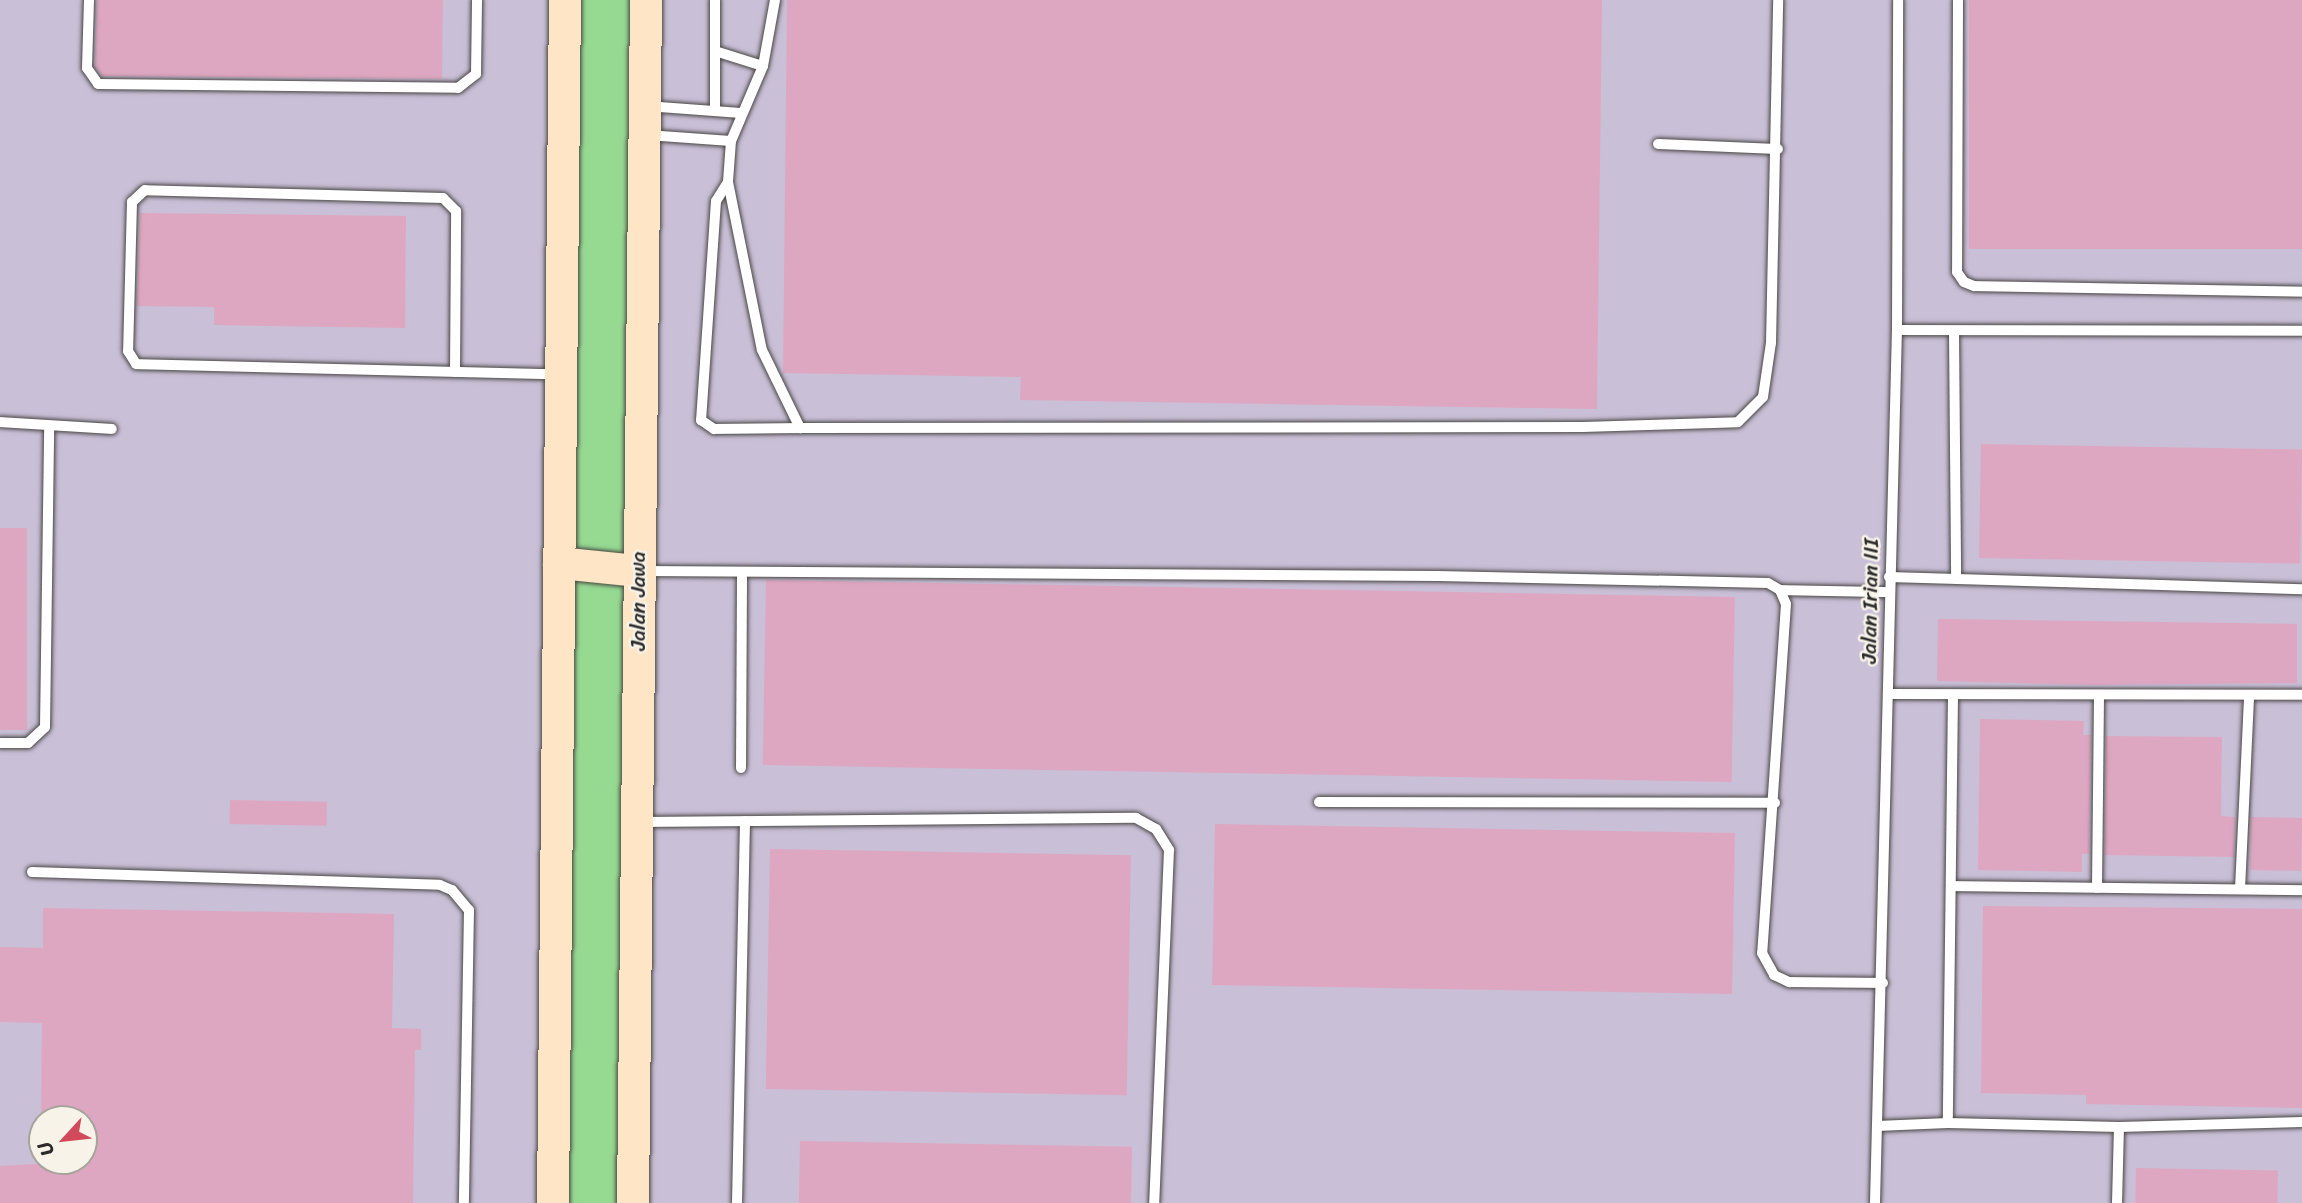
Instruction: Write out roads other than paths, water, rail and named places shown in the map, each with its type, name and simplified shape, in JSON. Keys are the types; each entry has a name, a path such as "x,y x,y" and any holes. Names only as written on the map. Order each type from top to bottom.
{"street":[{"path":"553,1203 565,0"},
{"name":"Jalan Jawa","path":"633,1203 646,0"},
{"path":"559,563 638,571"}],"lane":[{"path":"89,0 87,68 98,84 458,88 476,74 477,0"},
{"path":"715,0 715,109"},
{"path":"775,0 763,66 731,141 728,182 762,350 800,428"},
{"path":"728,182 716,201 702,420 714,429 1583,427 1738,422 1763,397 1769,356 1778,149 1778,0"},
{"name":"Jalan Irian III","path":"1875,1203 1884,983 1889,576 1897,330 1898,0"},
{"path":"1958,0 1957,272 1964,282 1974,286 2302,292"},
{"path":"715,51 763,66"},
{"path":"644,120 715,109 741,113"},
{"path":"644,120 731,141"},
{"path":"1658,145 1778,149"},
{"path":"455,372 456,211 443,198 145,190 132,202 128,351 136,364 455,372 560,374"},
{"path":"1897,330 2302,331"},
{"path":"1954,332 1956,579"},
{"path":"0,422 112,429"},
{"path":"0,743 28,743 45,727 49,426"},
{"path":"638,571 1438,576 1768,583 1780,590 1889,592"},
{"path":"741,768 742,572"},
{"path":"1889,576 2302,589"},
{"path":"1780,590 1786,604 1775,803 1762,954 1766,966 1789,982 1884,983"},
{"path":"1889,694 2302,695"},
{"path":"1948,1123 1953,695"},
{"path":"2097,888 2099,695"},
{"path":"2240,889 2249,695"},
{"path":"1318,802 1775,803"},
{"path":"637,822 1136,818 1156,829 1169,850 1154,1203"},
{"path":"737,1203 745,821"},
{"path":"32,872 440,885 452,890 469,910 464,1203"},
{"path":"1951,886 2302,890"},
{"path":"1877,1126 1948,1123 2119,1127 2302,1122"},
{"path":"2117,1203 2119,1127"}]}
